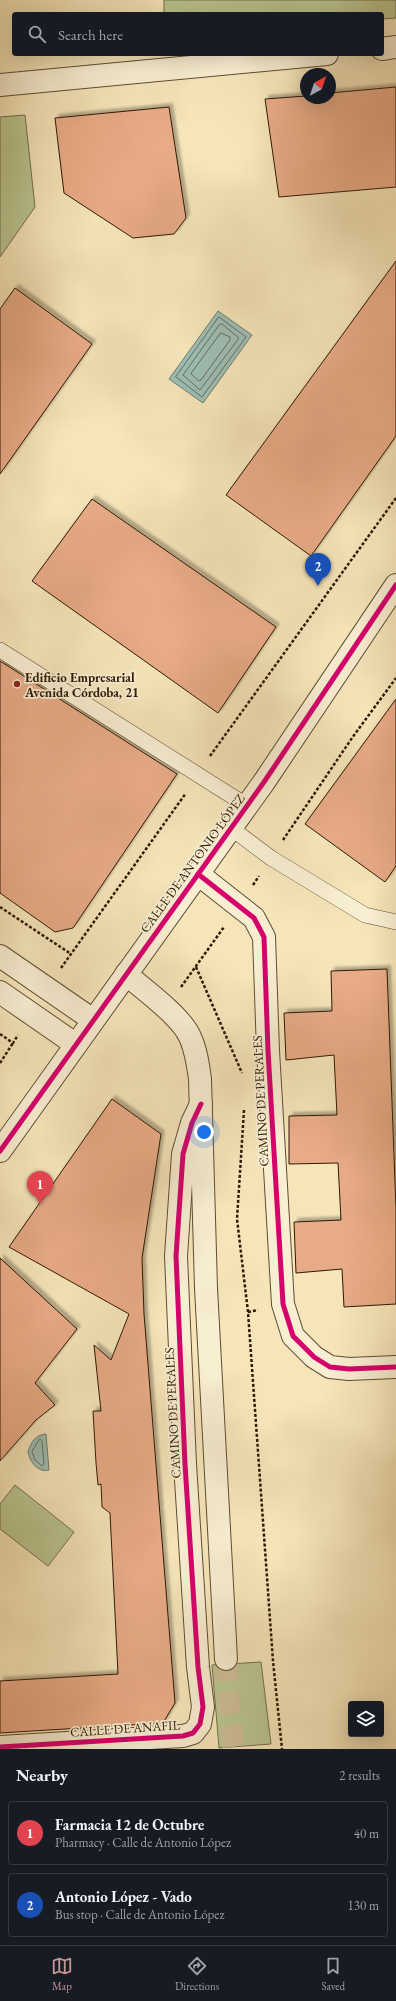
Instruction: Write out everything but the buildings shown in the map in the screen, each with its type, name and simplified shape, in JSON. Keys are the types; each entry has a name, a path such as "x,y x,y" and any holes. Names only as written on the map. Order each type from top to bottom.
{"street":[{"path":"384,49 396,47"},
{"path":"0,85 306,56"},
{"name":"CALLE DE ANTONIO LÓPEZ","path":"0,1151 92,1020 231,828 396,584"},
{"name":"CAMINO DE PERALES","path":"198,874 254,918 264,937 268,1051 283,1304 293,1336 314,1357 330,1367 349,1370 396,1367"},
{"path":"0,956 92,1020"},
{"name":"CAMINO DE PERALES","path":"126,974 165,1008 189,1035 197,1057 201,1104 206,1288 226,1659"},
{"path":"0,992 75,1044"},
{"name":"CAMINO DE PERALES","path":"200,1724 203,1707 198,1667 186,1472 176,1256 183,1154 192,1123 201,1104"},
{"name":"CALLE DE ANAFIL","path":"0,1747 183,1736 193,1733 200,1724"}],"lane":[{"path":"0,650 246,806"},
{"path":"231,828 271,858 366,915 396,922"}],"path":[{"path":"252,886 352,738 396,678"},
{"path":"0,907 70,954"},
{"path":"179,989 226,925"},
{"path":"196,967 243,1074"},
{"path":"0,1063 13,1043"},
{"path":"244,1104 237,1219 248,1312 273,1662 282,1749"}],"green space":[{"path":"164,0 396,0 396,18 384,19 384,12 164,12"},
{"path":"25,115 35,207 0,257 0,117"},
{"path":"15,1485 74,1532 48,1566 0,1529 0,1504"},
{"path":"261,1662 271,1744 219,1748 212,1665"}],"water":[{"path":"218,311 252,335 203,403 169,379"},
{"path":"46,1434 49,1470 41,1470 35,1466 30,1459 28,1452 36,1437"}],"tunnel":[{"path":"226,1659 230,1719 234,1749"}],"cycle path":[{"path":"0,1151 264,782 396,585"},
{"path":"198,874 254,918 264,937 268,1051 283,1304 293,1336 314,1357 330,1367 349,1369 396,1367"},
{"path":"0,1747 183,1736 193,1733 200,1724 203,1707 198,1667 185,1464 176,1256 183,1154 192,1123 201,1104"}],"place":[{"name":"Antonio López - Vado","path":"318,586"},
{"name":"Edificio Empresarial Avenida Córdoba, 21","path":"17,684"},
{"name":"Farmacia 12 de Octubre","path":"40,1204"}]}
